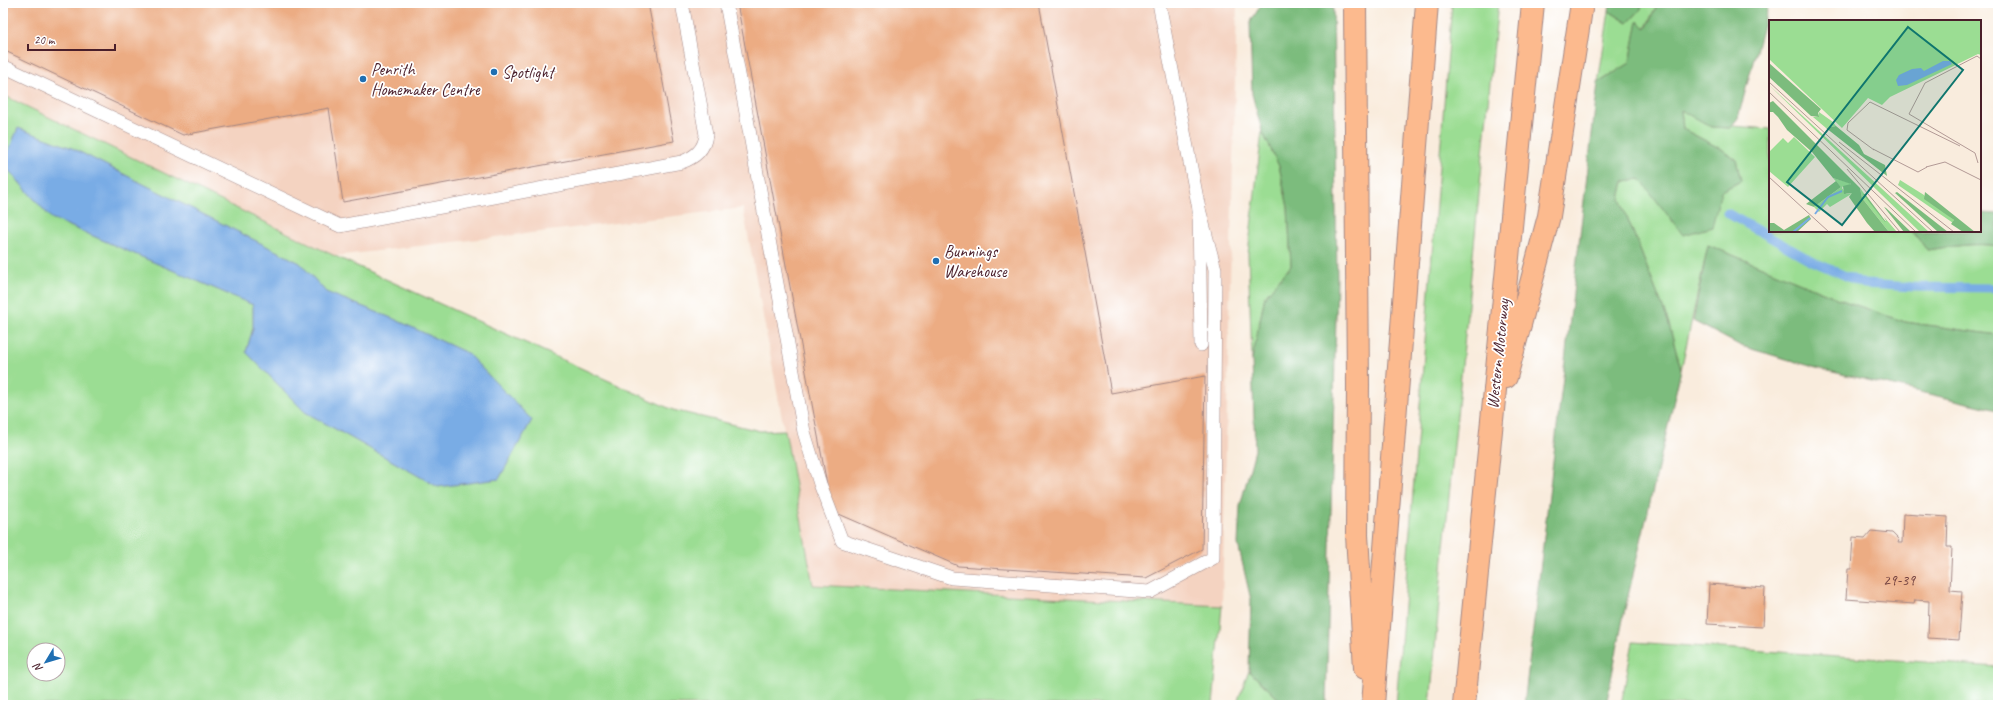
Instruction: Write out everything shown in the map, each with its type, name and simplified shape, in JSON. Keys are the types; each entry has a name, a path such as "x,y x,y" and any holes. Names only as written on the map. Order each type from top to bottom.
{"highway":[{"path":"1355,3 1358,385 1357,535 1367,705"},
{"path":"1373,705 1427,3"},
{"name":"Western Motorway","path":"1464,705 1532,3"},
{"path":"1490,440 1549,216 1582,3"}],"lane":[{"path":"3,66 340,226 682,162 695,156 701,150 706,135 682,3"},
{"path":"726,3 804,432 820,484 842,541 952,578 1150,592 1213,558 1215,269 1199,209 1160,3"},
{"path":"1199,209 1201,344"}],"shaded area":[{"path":"3,3 1237,3 1222,606 813,585 743,208 335,256 3,95"}],"green space":[{"path":"1262,3 1333,3 1337,278 1326,705 1285,705 1249,671 1251,600 1238,544 1240,506 1255,450 1252,360 1265,296 1291,266 1288,207 1279,166 1262,131 1252,94 1250,23"},
{"path":"1452,3 1498,3 1444,547 1430,705 1396,705"},
{"path":"1610,3 1642,3 1641,9 1628,23 1609,11"},
{"path":"1642,3 1658,3 1645,29 1638,21 1630,63 1598,83 1609,11 1628,23 1641,9"},
{"path":"1658,3 1769,3 1738,118 1730,128 1712,127 1681,110 1683,129 1723,150 1736,160 1741,181 1721,191 1712,227 1683,235 1640,179 1624,181 1620,199 1668,321 1681,370 1625,609 1606,705 1524,705 1598,83 1630,63 1638,20 1646,29"},
{"path":"3,95 335,256 673,410 760,431 785,430 813,585 1222,606 1213,705 3,705"},
{"path":"1681,109 1712,127 1730,128 1733,126 1769,129 1769,232 1913,232 1927,250 1971,245 1998,246 1998,335 1905,322 1847,302 1708,245 1681,370 1668,321 1620,199 1624,181 1640,179 1721,191 1741,181 1736,160 1723,150 1683,129"},
{"path":"1262,131 1279,166 1288,207 1291,266 1265,296 1252,360 1248,254"},
{"path":"1981,213 1998,214 1998,246 1971,245 1927,250 1913,232 1981,232"},
{"path":"1708,245 1847,302 1905,322 1998,335 1998,410 1824,370 1741,346 1693,321"},
{"path":"1633,642 1998,667 1998,705 1621,705"},
{"path":"1249,671 1285,705 1236,705"}],"water":[{"path":"18,128 72,148 300,263 326,292 394,319 467,353 532,420 499,479 438,487 305,412 246,352 253,328 253,305 51,218 3,164"}],"building":[{"name":"Penrith Homemaker Centre","path":"3,3 648,3 674,141 343,202 329,108 183,135 3,50"},
{"name":"Bunnings Warehouse","path":"737,3 1039,3 1111,393 1205,376 1202,549 1146,578 958,566 832,511"},
{"path":"1903,514 1948,517 1947,547 1952,547 1950,590 1962,591 1959,640 1928,638 1929,601 1915,600 1914,604 1846,599 1848,569 1851,569 1853,537 1865,538 1871,531 1892,533 1899,540 1898,543 1902,543"},
{"path":"1709,584 1765,588 1763,627 1707,624"}],"waterway":[{"path":"1727,213 1812,261 1864,284 1914,287 1998,288"}],"place":[{"name":"Spotlight","path":"494,72"},
{"name":"Penrith Homemaker Centre","path":"363,79"},
{"name":"Bunnings Warehouse","path":"936,261"}]}
